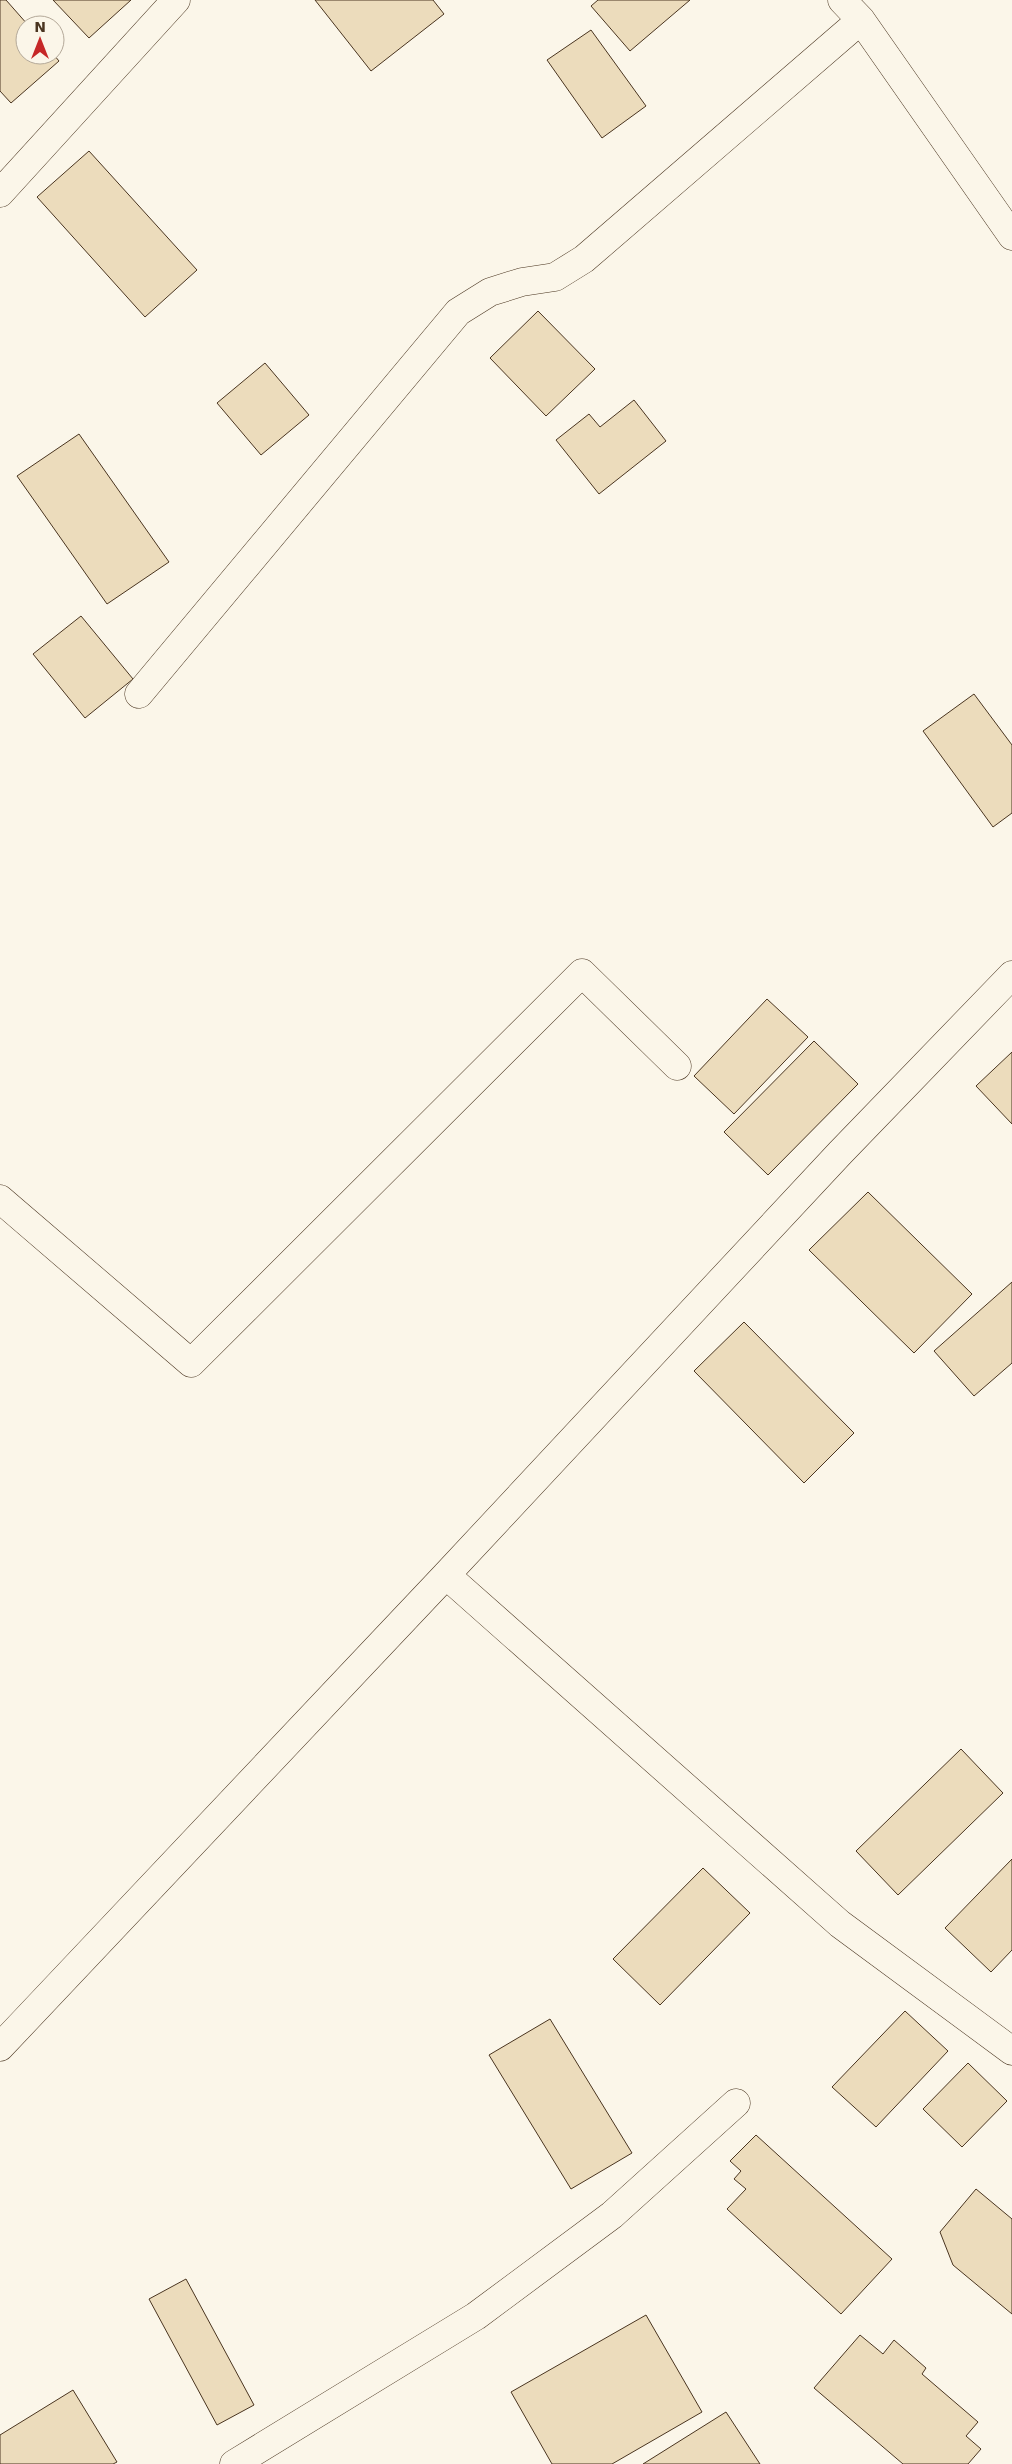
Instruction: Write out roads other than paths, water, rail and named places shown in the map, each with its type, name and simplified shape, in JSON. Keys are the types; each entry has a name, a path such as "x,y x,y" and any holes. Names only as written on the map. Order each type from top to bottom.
{"street":[{"path":"0,193 176,0"},
{"path":"842,0 861,20 1012,236"},
{"path":"139,694 458,312 490,292 522,282 555,277 584,259 861,20"},
{"path":"0,1199 191,1363 582,973 677,1066"},
{"path":"0,2047 446,1575 840,1153 1012,975"},
{"path":"446,1575 840,1924 1012,2051"},
{"path":"234,2464 476,2316 612,2214 736,2103"}]}
